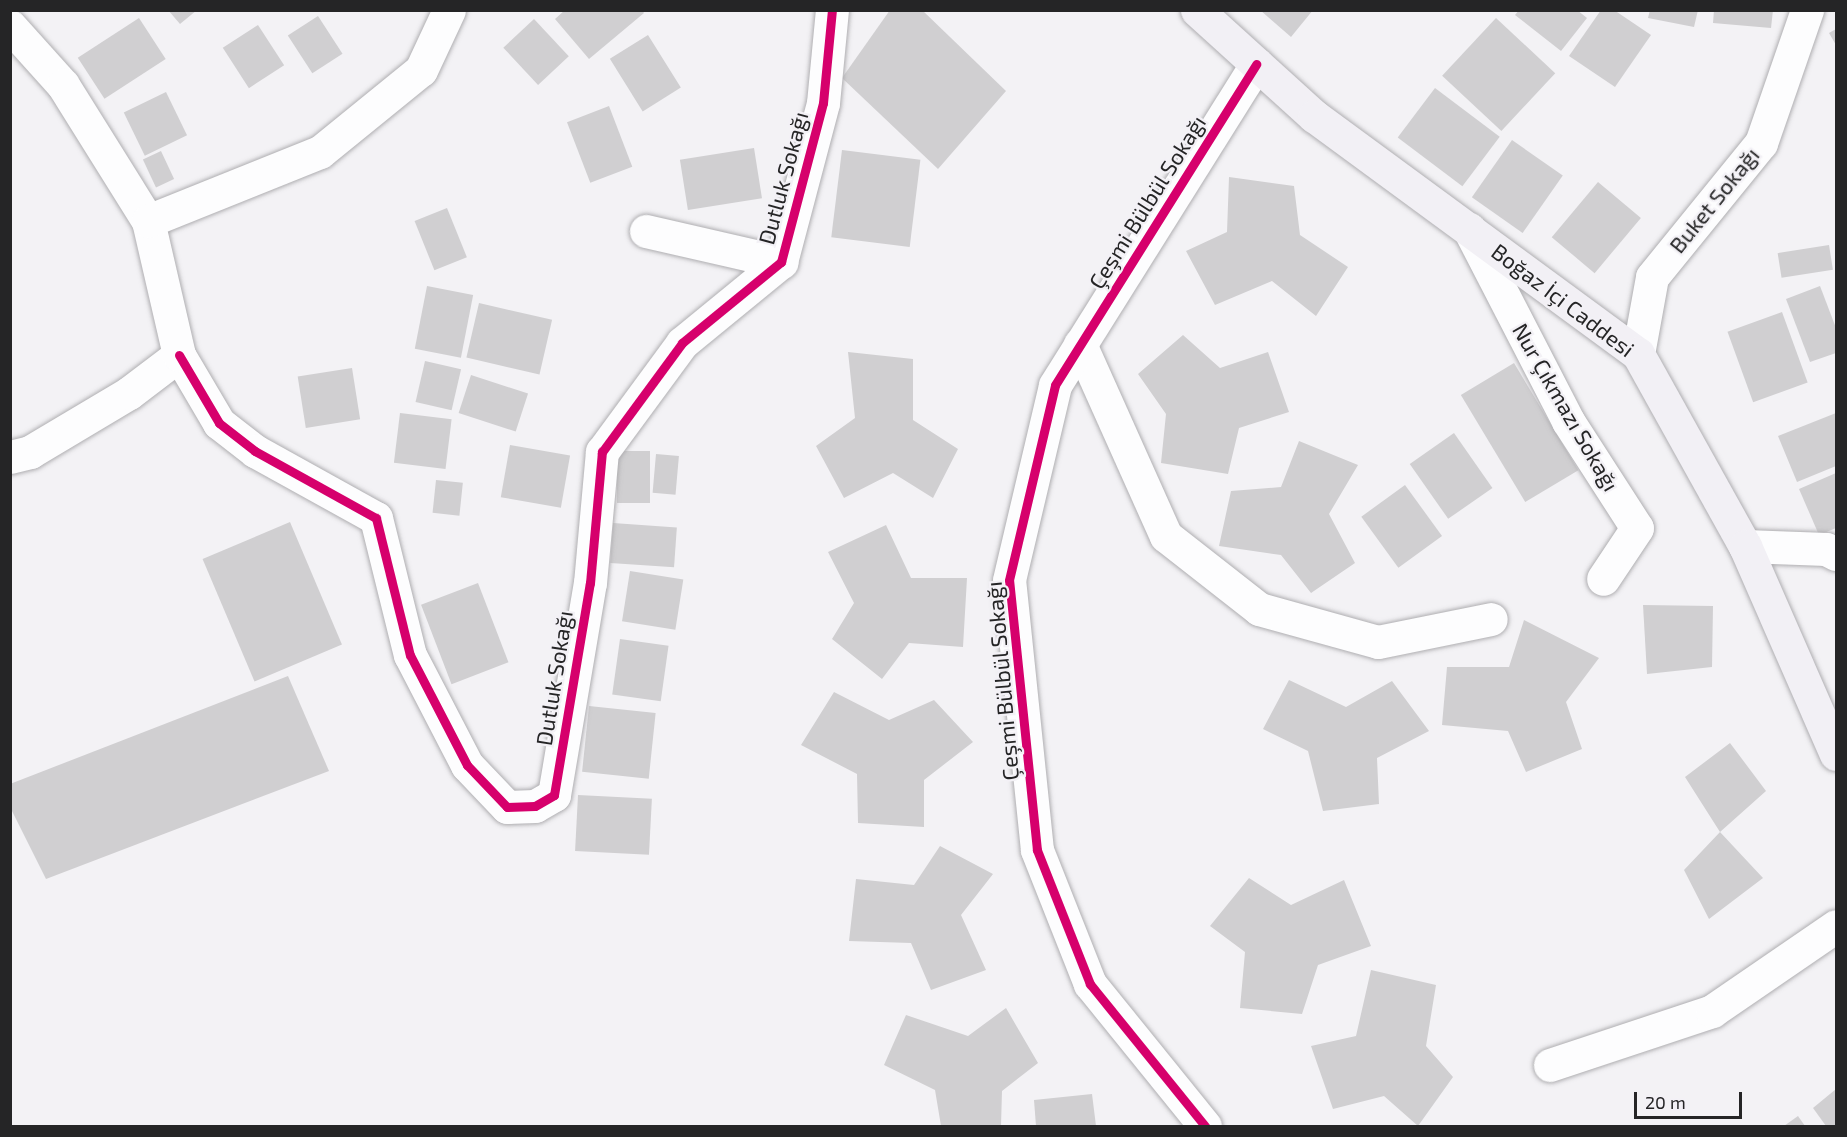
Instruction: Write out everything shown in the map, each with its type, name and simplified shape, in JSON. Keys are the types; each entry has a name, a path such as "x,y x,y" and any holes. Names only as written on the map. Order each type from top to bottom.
{"main road":[{"name":"Boğaz İçi Caddesi","path":"1197,10 1314,116 1638,354 1745,546 1836,754"}],"street":[{"path":"148,221 320,152 421,70 449,10"},
{"name":"Dutluk Sokağı","path":"179,355 219,423 255,451 376,518 410,655 467,765 507,807 535,806 554,795 590,583 602,452 682,344 780,262 823,103 832,10"},
{"name":"Buket Sokağı","path":"1638,354 1652,277 1761,143 1807,10"},
{"path":"10,26 63,85 148,221 179,355 119,399 30,452 10,457"},
{"name":"Çeşmi Bülbül Sokağı","path":"1205,1126 1090,984 1037,850 1009,580 1055,385 1256,64"},
{"name":"Nur Çıkmazı Sokağı","path":"1469,229 1568,421 1637,528 1603,579"},
{"path":"646,231 780,262"},
{"path":"1080,344 1166,537 1259,609 1378,642 1491,619"},
{"path":"1745,546 1826,549 1836,554"},
{"path":"1550,1065 1712,1011 1836,926"}],"building":[{"path":"168,10 197,10 180,24"},
{"path":"565,10 642,10 644,13 589,59 555,19"},
{"path":"890,10 922,10 1006,91 938,169 842,78"},
{"path":"1260,10 1313,10 1291,37"},
{"path":"1519,10 1577,10 1587,18 1561,51 1515,15"},
{"path":"1601,10 1614,10 1651,35 1615,87 1569,56"},
{"path":"1650,10 1698,10 1694,27 1648,18"},
{"path":"1714,10 1773,10 1771,28 1713,23"},
{"path":"318,16 343,54 312,73 288,36"},
{"path":"139,18 166,59 104,99 78,58"},
{"path":"1496,18 1555,73 1501,131 1442,76"},
{"path":"534,19 569,56 538,85 503,48"},
{"path":"258,25 284,65 249,88 223,48"},
{"path":"1836,29 1836,45 1829,33"},
{"path":"648,35 681,88 643,111 610,59"},
{"path":"1435,88 1500,137 1462,186 1398,138"},
{"path":"166,92 187,135 145,156 124,113"},
{"path":"609,106 632,167 590,183 567,122"},
{"path":"1512,140 1563,176 1523,233 1472,197"},
{"path":"754,148 762,198 688,210 680,160"},
{"path":"842,150 920,160 910,247 831,237"},
{"path":"161,151 174,179 156,188 143,159"},
{"path":"1229,177 1294,186 1300,235 1348,267 1316,316 1272,281 1215,305 1186,251 1227,232"},
{"path":"1598,182 1641,218 1595,273 1552,237"},
{"path":"447,208 467,257 434,270 415,221"},
{"path":"1829,245 1833,270 1782,278 1778,253"},
{"path":"427,286 473,295 461,358 415,349"},
{"path":"1820,286 1836,328 1836,353 1810,362 1786,299"},
{"path":"479,303 552,320 539,374 466,358"},
{"path":"1782,312 1808,382 1753,402 1727,332"},
{"path":"1183,335 1220,368 1268,352 1289,412 1239,428 1228,474 1161,463 1166,414 1138,374"},
{"path":"848,352 913,359 913,420 958,449 933,498 893,473 844,498 816,446 855,418"},
{"path":"425,361 461,369 452,410 416,402"},
{"path":"1514,363 1578,470 1525,502 1461,395"},
{"path":"352,368 360,419 306,428 298,377"},
{"path":"471,375 528,394 516,432 459,413"},
{"path":"400,413 452,419 446,469 394,463"},
{"path":"1836,413 1836,466 1797,482 1778,436"},
{"path":"1454,433 1492,488 1448,519 1410,464"},
{"path":"1299,441 1358,465 1329,514 1355,563 1311,593 1281,555 1219,546 1231,491 1281,487"},
{"path":"510,445 570,456 561,508 501,497"},
{"path":"617,451 650,451 650,503 617,503"},
{"path":"656,454 679,456 676,495 653,493"},
{"path":"1836,473 1836,528 1819,535 1799,489"},
{"path":"436,480 463,483 459,516 433,513"},
{"path":"1405,485 1442,536 1398,568 1361,517"},
{"path":"290,522 342,644 255,682 203,559"},
{"path":"613,523 677,527 674,567 610,563"},
{"path":"886,525 911,578 967,578 963,647 909,643 882,679 832,639 854,603 828,552"},
{"path":"630,571 683,579 675,630 622,621"},
{"path":"478,583 508,662 452,684 421,605"},
{"path":"1643,605 1713,606 1712,667 1647,674"},
{"path":"1524,620 1599,658 1566,702 1582,749 1526,772 1508,731 1442,725 1447,667 1509,667"},
{"path":"620,639 669,646 661,701 612,694"},
{"path":"288,676 329,771 46,879 10,807 10,784"},
{"path":"1289,680 1346,707 1392,681 1429,731 1377,758 1379,804 1323,811 1308,751 1263,729"},
{"path":"834,692 889,720 934,700 973,742 924,780 924,827 858,823 857,774 801,745"},
{"path":"589,706 656,713 649,779 582,772"},
{"path":"1730,743 1766,791 1720,832 1685,777"},
{"path":"578,795 652,799 649,855 575,851"},
{"path":"1720,832 1763,878 1709,919 1684,870"},
{"path":"940,846 993,874 961,915 986,970 931,990 911,943 849,941 856,879 914,885"},
{"path":"1249,878 1291,905 1344,880 1371,946 1318,965 1302,1014 1240,1008 1245,952 1210,926"},
{"path":"1371,970 1436,985 1426,1046 1453,1077 1418,1126 1384,1096 1333,1109 1311,1046 1356,1036"},
{"path":"1006,1008 1038,1063 1002,1091 1001,1126 941,1126 935,1090 884,1065 906,1015 968,1036"},
{"path":"1836,1089 1836,1126 1826,1126 1813,1108"},
{"path":"1092,1094 1096,1126 1036,1126 1034,1100"},
{"path":"1798,1116 1805,1126 1784,1126"}],"cycle path":[{"path":"179,355 219,423 255,451 376,518 410,655 467,765 507,807 535,806 554,795 590,583 602,452 682,343 781,262 823,103 832,10"},
{"path":"1205,1126 1090,984 1037,850 1009,580 1055,385 1256,64"}]}
